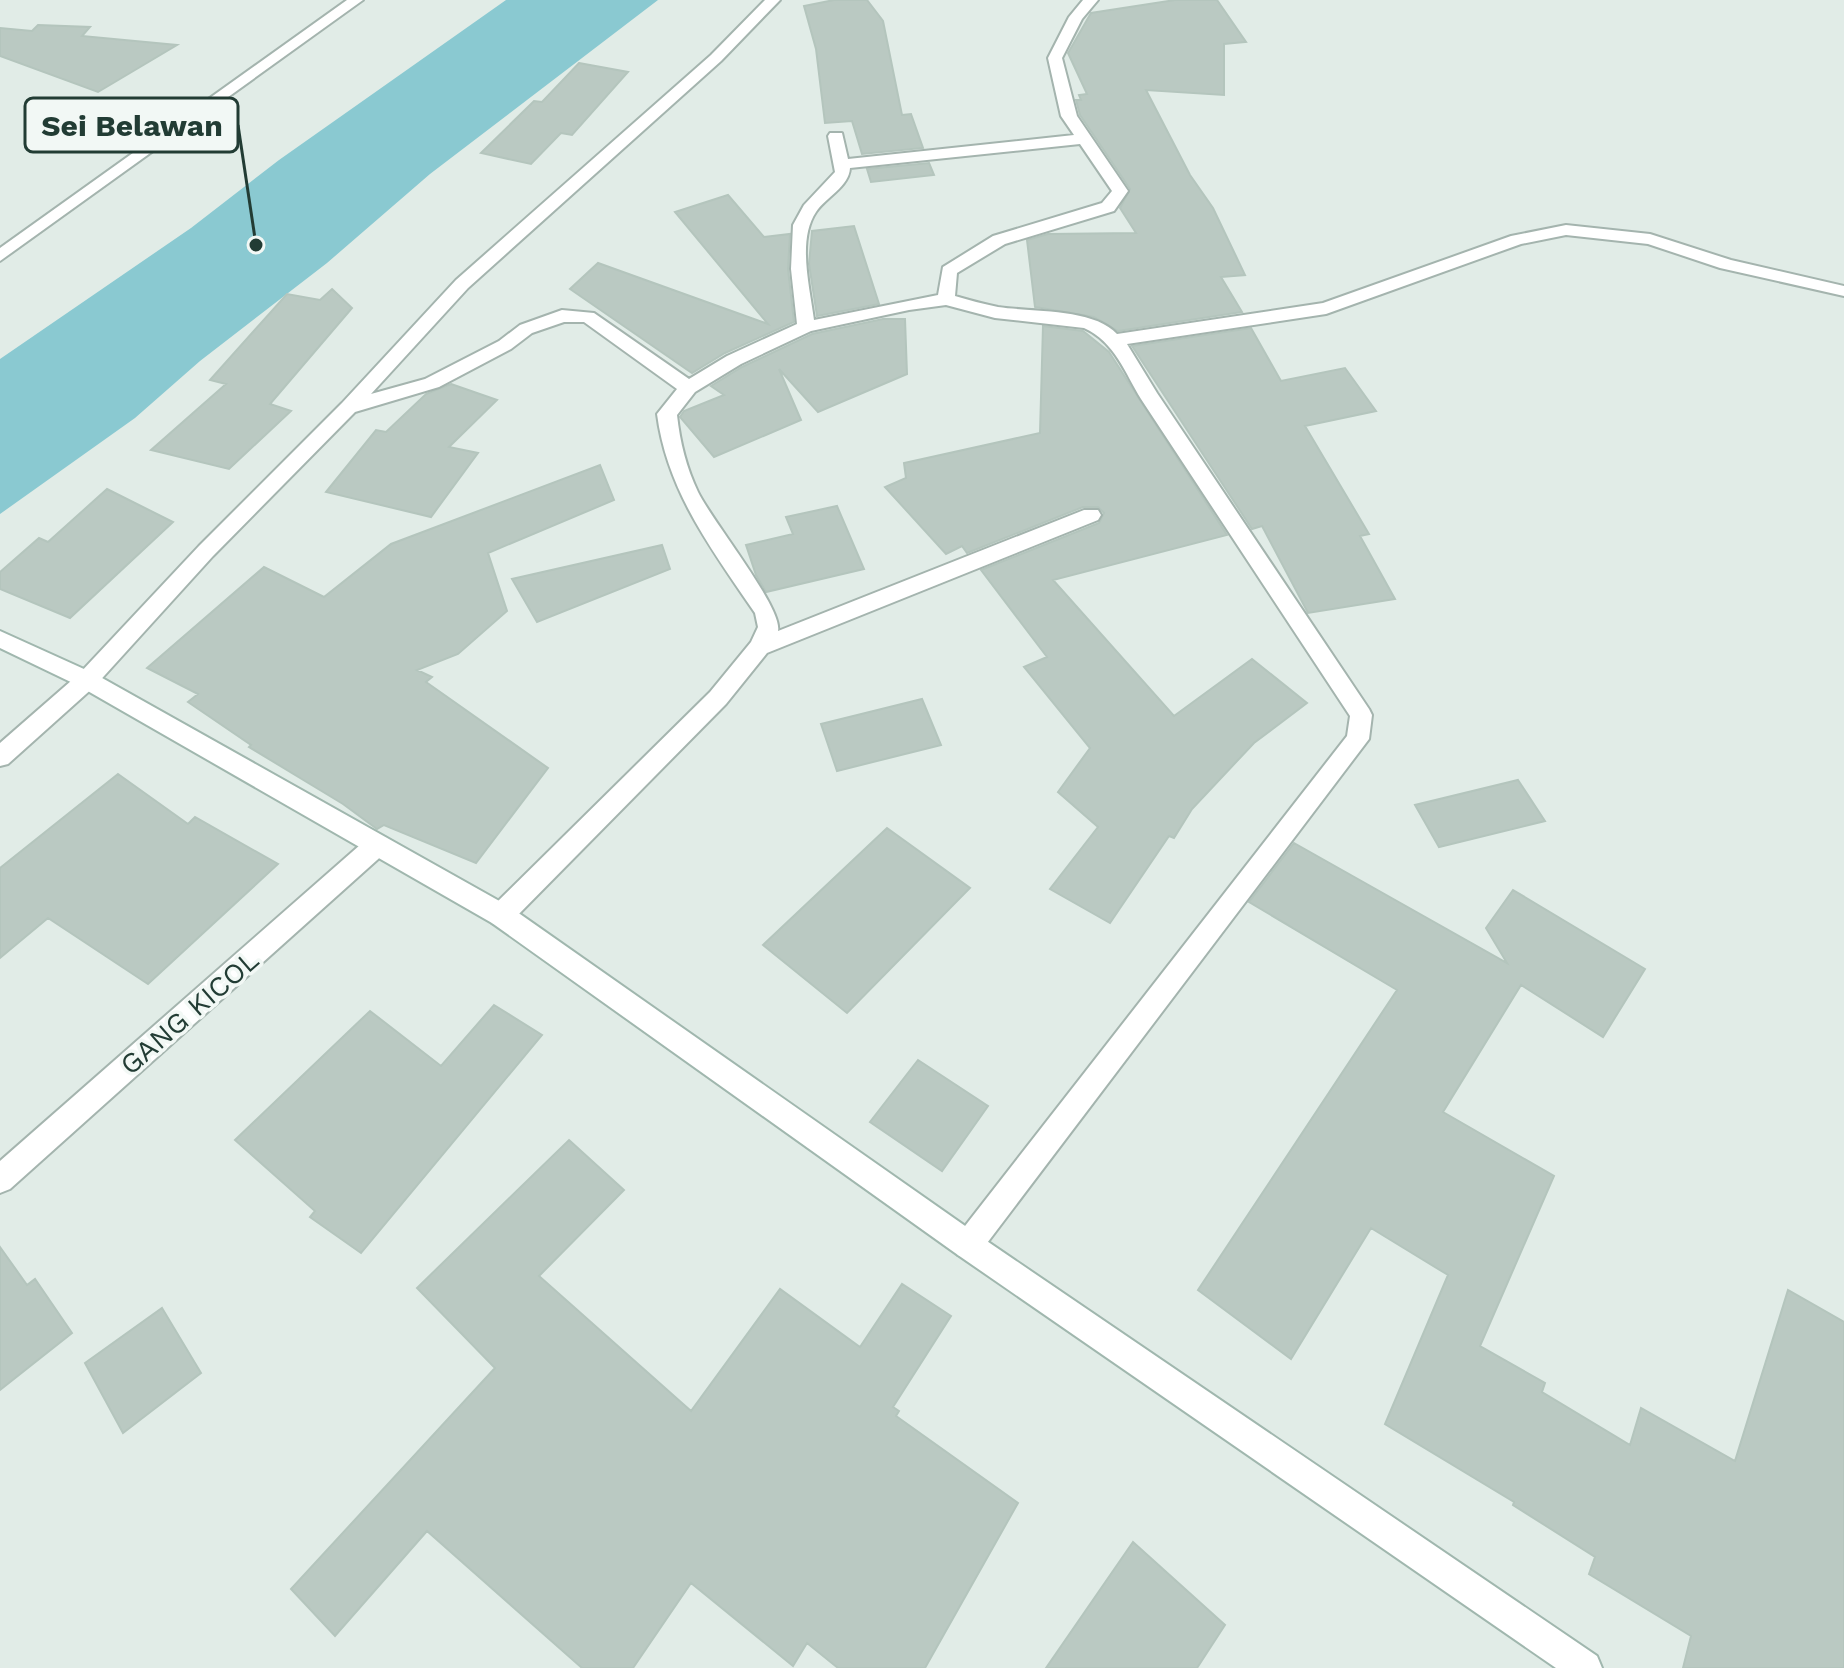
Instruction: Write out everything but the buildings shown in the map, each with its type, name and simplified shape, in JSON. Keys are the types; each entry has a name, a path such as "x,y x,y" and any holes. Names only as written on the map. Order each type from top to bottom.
{"street":[{"path":"0,256 356,0"},
{"path":"0,757 87,680 206,551 349,407 462,284 716,58 773,0"},
{"path":"946,299 949,271 999,240 1108,207 1120,191 1069,116 1055,58 1076,17 1091,0"},
{"path":"806,327 799,232 806,213 836,184 843,172 836,136"},
{"path":"842,164 1085,139"},
{"path":"1113,340 1326,308 1517,240 1566,230 1650,239 1740,268 1844,291"},
{"path":"501,915 718,698 759,647 769,627 765,611 698,511 668,441 667,414 688,388 734,360 806,327 909,304 946,299 995,312 1088,323 1104,330 1361,715 1358,739 968,1245"},
{"path":"349,407 432,383 505,345 526,329 562,316 588,317 688,388"},
{"path":"759,647 1091,515"},
{"path":"0,639 87,680 501,915 968,1245 1585,1668"},
{"name":"GANG KICOL","path":"0,1179 377,845"}],"water":[{"path":"506,0 658,0 430,174 327,263 200,361 135,418 0,514 0,359 191,228 279,160"}],"place":[{"name":"Sei Belawan","path":"256,245"}]}
